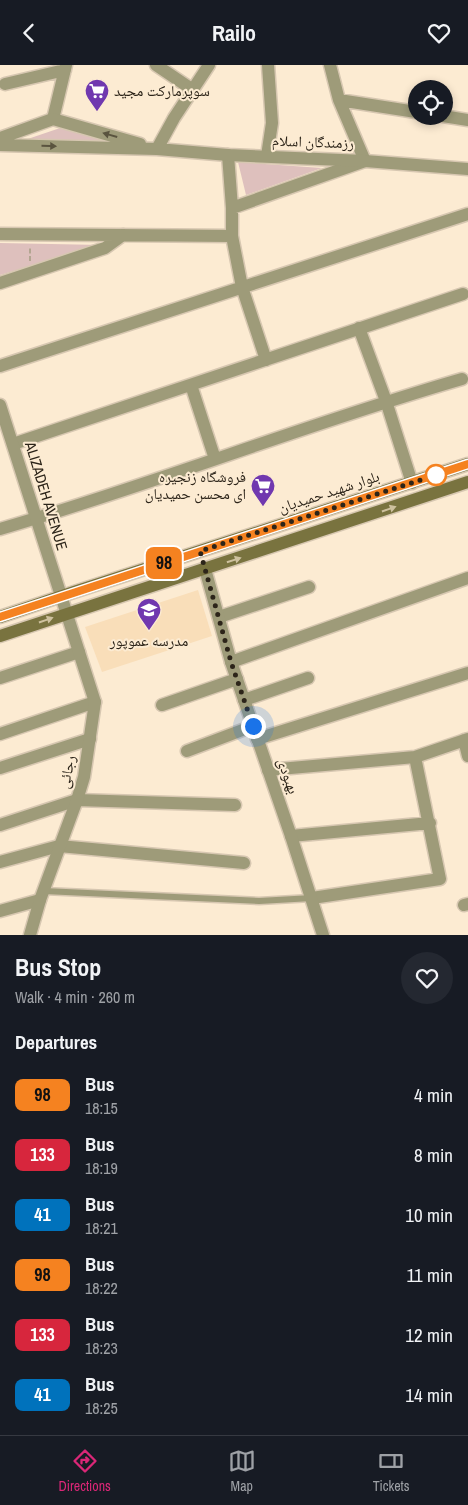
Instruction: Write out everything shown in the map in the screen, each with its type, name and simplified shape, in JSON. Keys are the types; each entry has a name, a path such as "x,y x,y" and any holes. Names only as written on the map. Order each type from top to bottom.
{"main road":[{"name":"بلوار شهید حمیدیان","path":"0,617 468,464"},
{"path":"0,636 468,482"},
{"path":"337,507 344,524"},
{"path":"200,551 205,569"}],"street":[{"path":"156,65 193,89"},
{"path":"157,149 174,118 208,65"},
{"path":"267,157 272,123 268,65"},
{"path":"232,208 365,161 339,100 330,65"},
{"path":"0,138 53,119 66,68 5,84"},
{"path":"339,100 408,111"},
{"path":"453,118 468,120"},
{"name":"رزمندگان اسلام","path":"53,119 157,149"},
{"name":"رزمندگان اسلام","path":"0,145 157,149 468,169"},
{"path":"228,155 232,236 242,287 266,360"},
{"path":"0,366 468,213"},
{"path":"0,234 232,236"},
{"path":"0,283 105,248 123,235"},
{"path":"13,444 463,294"},
{"path":"359,328 386,401 412,483"},
{"path":"0,529 36,519 386,401 462,379"},
{"path":"191,385 215,459"},
{"name":"ALIZADEH AVENUE","path":"0,405 4,426 13,444 66,613"},
{"name":"بهبودی","path":"205,569 231,662 323,935"},
{"path":"231,662 468,578"},
{"path":"219,617 309,587"},
{"name":"رجائی","path":"30,935 84,777 95,702 66,613"},
{"path":"0,678 79,652"},
{"path":"258,739 468,673"},
{"path":"162,705 237,679"},
{"path":"244,700 308,679"},
{"path":"0,734 95,702"},
{"path":"187,751 253,726"},
{"path":"0,768 90,739"},
{"path":"268,770 416,757 466,740 468,756"},
{"path":"312,898 440,879 416,757"},
{"path":"0,825 77,800 235,805"},
{"path":"291,836 430,823"},
{"path":"0,862 60,846 244,863"},
{"path":"0,911 42,896"}],"lane":[{"path":"42,896 259,901 312,898"}],"path":[{"path":"30,235 30,273"}],"shaded area":[{"path":"63,127 122,145 13,144"},
{"path":"238,162 322,168 246,195"},
{"path":"0,243 102,245 0,275"},
{"name":"مدرسه عموپور","path":"198,590 212,636 102,672 85,627"}],"bus line":[{"name":"98","path":"0,617 468,464"}],"place":[{"name":"سوپرمارکت مجید","path":"97,112"},
{"name":"فروشگاه زنجیره ای محسن حمیدیان","path":"263,507"},
{"name":"مدرسه عموپور","path":"149,631"}],"route":[{"path":"253,726 231,662 200,551 436,475"}]}
